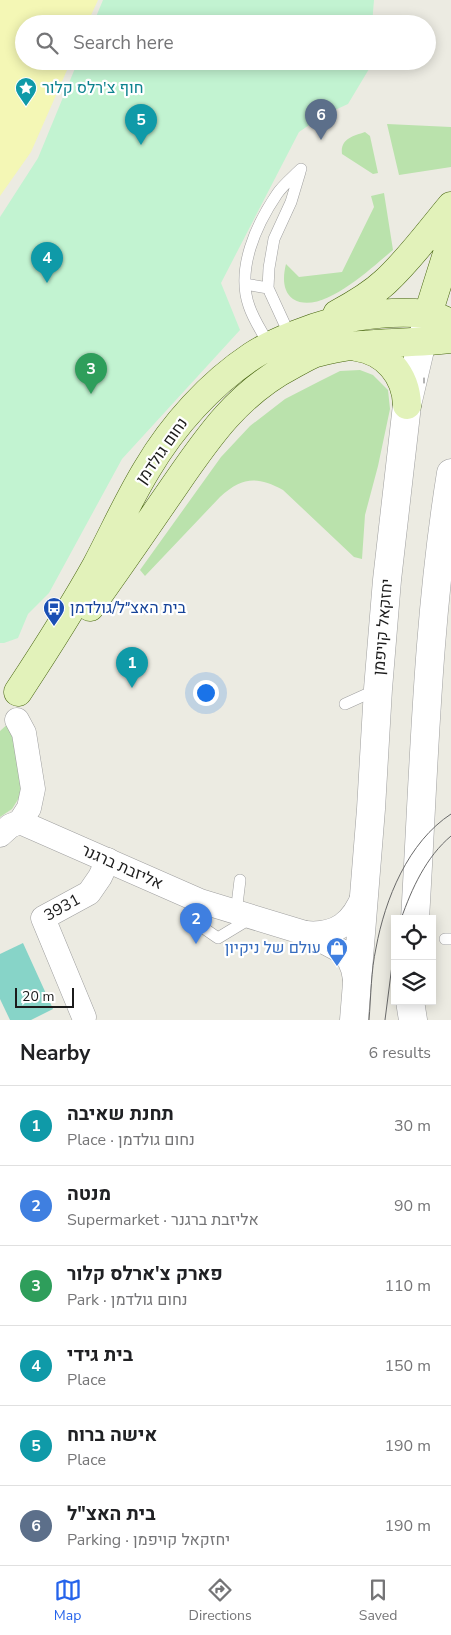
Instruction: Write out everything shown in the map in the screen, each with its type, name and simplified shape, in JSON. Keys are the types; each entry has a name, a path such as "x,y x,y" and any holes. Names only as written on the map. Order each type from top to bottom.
{"main road":[{"path":"316,326 361,301 385,282 451,206"},
{"name":"יחזקאל קויפמן","path":"440,318 451,240"},
{"name":"נחום גולדמן","path":"286,351 316,326 350,318 371,314 440,318"},
{"name":"נחום גולדמן","path":"12,706 95,568 147,468 177,425 208,392 233,370 254,355 286,351 314,354 350,346 391,342 422,343 451,339"},
{"path":"350,346 366,348 377,353 392,366 404,383 407,405"}],"street":[{"name":"יחזקאל קויפמן","path":"354,1020 387,580 407,405 422,343 440,318"},
{"path":"415,915 431,638 451,473"},
{"path":"0,835 10,826 20,822 29,808 33,788 24,733 12,706"},
{"name":"אליזבת ברגנר","path":"20,822 200,901 305,933 343,952 349,959 355,976 357,993"},
{"name":"3931","path":"84,1017 43,918 89,893 100,877 108,860"},
{"name":"אליזבת ברגנר","path":"305,933 329,932 345,924 356,911 365,892"},
{"path":"411,1005 413,1020"}],"lane":[{"path":"300,169 291,202 274,239 269,268 268,288 274,303 286,351 255,321 249,306 245,284 248,252 255,234 277,194 300,169"},
{"path":"245,284 268,288"},
{"path":"345,704 378,689"},
{"path":"240,880 244,915"}],"shaded area":[{"path":"103,0 374,0 373,15 97,15"},
{"path":"74,70 368,70 348,104 324,115 299,132 221,283 240,330 122,459 49,593 28,614 18,638 0,643 0,217 38,158"},
{"path":"387,124 451,127 451,167 399,175"},
{"path":"365,132 370,136 378,173 373,174 342,154 343,145 348,139"},
{"path":"384,193 393,250 360,278 331,296 304,303 289,296 285,288 284,278 286,264 299,277 342,272 374,207 371,196"},
{"path":"360,370 373,375 388,390 390,409 365,515 362,559 354,557 283,490 265,482 250,481 235,486 220,497 145,576 140,570 221,457 250,426 285,399 320,381 340,371"},
{"path":"10,722 22,793 12,809 0,817 0,731"},
{"path":"23,943 53,1009 31,1020 10,1020 0,999 0,954"}],"sand":[{"name":"חוף צ'רלס קלור","path":"0,0 98,0 91,15 15,15 15,70 67,70 31,152 0,196"}],"tram line":[{"path":"424,378 424,383"},
{"path":"369,1020 374,957 385,910 392,891 422,840 451,814"},
{"path":"403,915 427,863 451,836"},
{"path":"385,1020 393,960"}],"place":[{"name":"חוף צ'רלס קלור","path":"26,107"},
{"name":"בית האצ\"ל","path":"321,140"},
{"name":"אישה ברוח","path":"141,145"},
{"name":"בית גידי","path":"47,283"},
{"name":"פארק צ'ארלס קלור","path":"91,394"},
{"name":"בית האצ״ל/גולדמן","path":"54,627"},
{"name":"תחנת שאיבה","path":"132,688"},
{"name":"מנטה","path":"196,944"},
{"name":"עולם של ניקיון","path":"337,967"}]}
